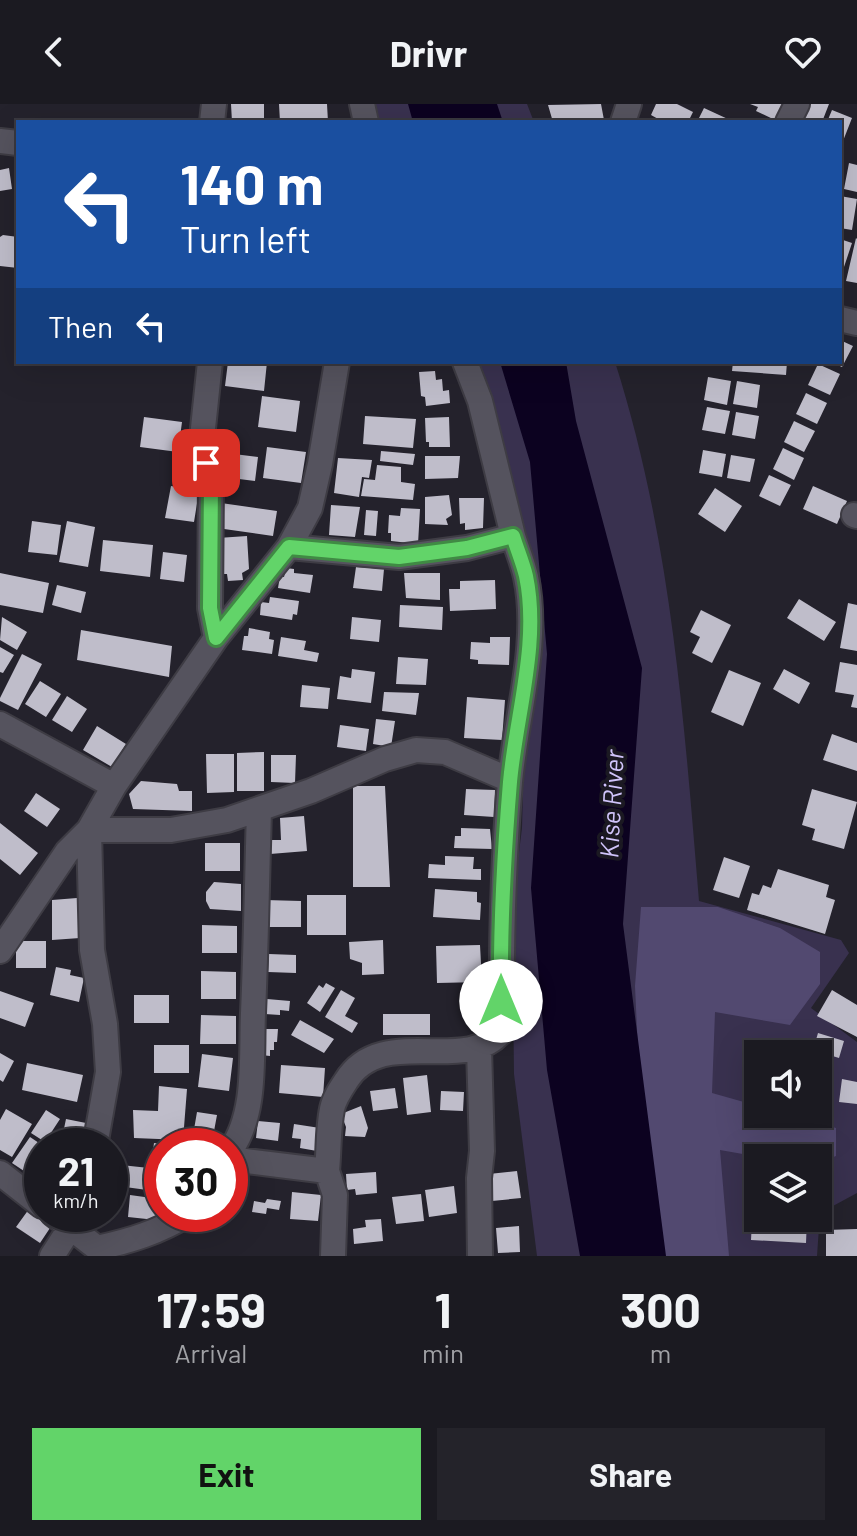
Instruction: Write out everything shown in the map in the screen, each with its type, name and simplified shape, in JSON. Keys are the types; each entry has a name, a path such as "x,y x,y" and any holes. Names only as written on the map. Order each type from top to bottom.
{"street":[{"path":"210,364 201,447 211,478 210,608 216,638"},
{"path":"0,951 67,852 89,830 114,786 216,638 289,547 310,508 337,364"},
{"path":"333,1256 335,1195 327,1171 332,1108 350,1075 366,1060 388,1052 479,1048 493,1041 502,1031 503,901 510,780 529,618 526,577 480,401 466,364"},
{"path":"289,547 399,557 467,548 513,536"},
{"path":"0,724 114,786"},
{"path":"89,830 171,830 227,820 416,750 445,752 510,780"},
{"path":"241,1128 248,1098 256,955 259,810"},
{"path":"89,830 92,950 105,1024 108,1072 98,1128"},
{"path":"479,1048 482,1151 479,1178 480,1256"},
{"path":"248,1161 327,1171"},
{"path":"0,1173 24,1192"},
{"path":"50,1255 60,1232"},
{"path":"79,1232 100,1252 153,1232"}],"shaded area":[{"path":"373,104 527,104 533,120 376,120"},
{"path":"465,364 616,364 650,495 662,562 681,697 699,901 841,940 849,953 811,1008 857,1042 857,1193 832,1207 832,1144 744,1144 744,1232 819,1232 817,1256 537,1256 514,1074 512,909 522,828 528,601"},
{"path":"641,907 718,907 780,928 820,952 820,984 790,1025 715,1012 712,1093 744,1102 744,1128 836,1128 836,1156 832,1158 832,1144 744,1144 744,1154 720,1150 729,1256 657,1256 643,1157 635,986"}],"water":[{"path":"408,104 497,104 502,120 412,120"},
{"name":"Kise River","path":"501,364 566,364 576,421 642,668 623,924 666,1256 580,1256 547,1070 531,888 547,654 530,462"}],"building":[{"path":"231,104 264,104 264,120 232,120"},
{"path":"279,104 327,104 328,120 280,120"},
{"path":"601,104 604,120 552,120 548,105"},
{"path":"656,104 677,104 693,112 689,120 660,120 651,115"},
{"path":"750,104 782,104 775,120 756,111 758,107"},
{"path":"804,104 829,104 823,120 798,120"},
{"path":"704,108 730,120 698,120"},
{"path":"832,110 852,118 843,141 842,120 828,120"},
{"path":"849,163 857,165 857,192 844,189"},
{"path":"9,168 12,189 0,191 0,170"},
{"path":"842,196 857,199 852,230 842,228"},
{"path":"0,237 16,237 16,268 0,266"},
{"path":"857,239 857,283 846,281"},
{"path":"842,240 852,243 842,270"},
{"path":"842,341 853,346 842,367 835,364 842,364"},
{"path":"228,364 267,364 264,391 225,386"},
{"path":"733,364 787,364 786,375 732,371"},
{"path":"818,364 840,374 830,395 808,385"},
{"path":"435,371 436,380 442,379 443,391 449,390 450,403 426,406 425,397 421,396 419,372"},
{"path":"708,377 731,381 727,405 704,400"},
{"path":"737,381 760,385 757,408 733,404"},
{"path":"806,393 827,403 817,424 796,414"},
{"path":"262,396 300,401 296,432 258,427"},
{"path":"707,407 730,411 725,434 702,430"},
{"path":"736,412 759,416 755,439 732,435"},
{"path":"365,416 416,419 413,448 363,444"},
{"path":"144,417 182,422 178,452 140,447"},
{"path":"449,417 450,447 429,447 425,418"},
{"path":"794,421 815,431 804,452 784,442"},
{"path":"267,447 306,452 301,483 263,478"},
{"path":"783,448 804,458 794,480 773,469"},
{"path":"703,450 726,454 722,477 699,473"},
{"path":"381,451 415,454 413,465 380,461"},
{"path":"226,453 258,457 255,481 223,477"},
{"path":"731,455 755,459 750,482 727,478"},
{"path":"425,456 460,456 458,478 425,479"},
{"path":"338,458 372,460 369,478 362,477 359,497 334,493"},
{"path":"377,465 401,467 401,482 415,484 413,500 361,496 364,479 375,480"},
{"path":"769,475 791,485 780,506 759,496"},
{"path":"171,486 199,491 194,522 165,518"},
{"path":"813,486 847,501 837,524 803,509"},
{"path":"715,488 742,506 725,532 698,514"},
{"path":"449,495 452,515 446,519 448,525 425,524 425,497"},
{"path":"459,498 484,498 483,528 465,530 465,523 460,524"},
{"path":"221,503 277,511 273,536 217,528"},
{"path":"331,505 360,507 355,537 329,535"},
{"path":"401,508 420,509 418,544 391,541 389,515 400,516"},
{"path":"366,510 378,511 376,536 364,535"},
{"path":"32,521 61,525 57,555 28,552"},
{"path":"67,521 95,527 88,567 59,562"},
{"path":"247,536 249,569 242,573 243,580 228,581 227,574 220,574 218,538"},
{"path":"103,540 153,545 150,577 100,571"},
{"path":"163,552 187,555 184,582 160,579"},
{"path":"356,567 384,569 382,591 353,588"},
{"path":"286,568 294,569 294,573 313,575 310,593 278,588 280,576 284,577"},
{"path":"0,573 49,583 43,613 0,605"},
{"path":"404,573 440,573 440,600 406,598"},
{"path":"495,580 496,609 450,611 449,589 460,589 460,581"},
{"path":"57,585 86,592 81,613 52,605"},
{"path":"270,597 299,601 297,615 293,614 292,620 260,615 261,602 269,603"},
{"path":"799,599 836,622 824,641 787,618"},
{"path":"848,603 857,605 857,651 840,648"},
{"path":"400,605 443,607 442,630 399,627"},
{"path":"701,610 731,625 712,663 692,653 700,637 690,632"},
{"path":"2,617 27,632 17,650 0,640"},
{"path":"352,617 381,620 379,642 350,639"},
{"path":"249,628 270,632 269,639 274,640 272,654 242,650"},
{"path":"81,630 172,646 169,677 77,660"},
{"path":"281,637 306,641 304,650 319,653 317,662 278,656"},
{"path":"490,637 510,637 509,665 478,664 478,660 470,659 471,642 490,643"},
{"path":"0,647 14,655 3,673 0,672"},
{"path":"22,654 42,664 18,710 0,701 0,698"},
{"path":"398,657 428,659 426,685 396,684"},
{"path":"840,662 857,665 857,708 851,707 854,695 835,692"},
{"path":"352,669 375,672 371,703 337,699 340,676 351,678"},
{"path":"784,669 810,683 799,704 773,689"},
{"path":"729,670 761,683 743,726 711,712"},
{"path":"40,681 61,694 46,717 25,704"},
{"path":"302,685 330,688 328,709 300,707"},
{"path":"384,692 419,693 416,715 382,711"},
{"path":"67,696 87,709 72,732 52,720"},
{"path":"467,697 505,700 502,740 464,738"},
{"path":"376,719 395,721 391,747 373,744"},
{"path":"340,725 369,729 366,751 337,747"},
{"path":"97,726 126,744 112,767 83,750"},
{"path":"832,734 857,743 857,771 823,760"},
{"path":"264,752 264,791 237,791 237,753"},
{"path":"206,754 234,754 234,792 207,793"},
{"path":"271,755 296,755 295,783 271,782"},
{"path":"141,781 177,784 179,791 192,791 192,811 133,809 129,794"},
{"path":"353,786 385,786 390,887 353,887"},
{"path":"466,789 495,790 494,817 464,815"},
{"path":"812,789 857,802 844,849 812,840 815,829 802,825"},
{"path":"36,793 60,809 47,827 24,811"},
{"path":"304,816 307,851 270,854 270,840 281,840 280,818"},
{"path":"0,823 38,853 20,875 0,859"},
{"path":"461,828 490,829 492,849 454,848 455,836 461,836"},
{"path":"205,843 240,843 240,871 205,871"},
{"path":"445,856 474,857 473,869 481,869 481,880 428,878 429,864 445,865"},
{"path":"724,857 750,866 739,898 713,890"},
{"path":"778,869 829,885 826,897 835,900 825,934 747,910 752,893 759,895 763,885 771,888"},
{"path":"214,882 241,884 241,911 210,909 206,892"},
{"path":"435,889 477,892 477,902 481,903 480,920 433,917"},
{"path":"307,895 346,895 346,935 307,935"},
{"path":"77,898 80,938 52,940 52,900"},
{"path":"265,900 301,901 301,927 265,927"},
{"path":"202,925 237,926 237,953 202,953"},
{"path":"383,940 384,974 362,975 362,963 350,959 349,942"},
{"path":"16,941 46,941 46,968 16,968"},
{"path":"480,945 482,982 437,983 436,946"},
{"path":"269,954 296,955 296,973 268,972"},
{"path":"56,967 71,970 70,975 84,978 79,1002 50,995"},
{"path":"201,971 236,972 236,999 201,999"},
{"path":"326,983 335,988 320,1012 307,1003 319,985 323,988"},
{"path":"341,990 355,998 345,1016 358,1023 352,1033 325,1017"},
{"path":"832,990 857,1005 857,1037 817,1016"},
{"path":"0,991 34,1003 25,1027 0,1018"},
{"path":"134,995 169,995 169,1023 134,1023"},
{"path":"267,999 290,1001 289,1011 280,1010 280,1015 265,1014"},
{"path":"383,1014 430,1014 430,1035 383,1035"},
{"path":"201,1015 236,1016 236,1044 200,1044"},
{"path":"300,1020 334,1039 324,1053 291,1035"},
{"path":"262,1029 278,1029 277,1042 274,1042 274,1050 270,1050 270,1056 261,1055"},
{"path":"818,1033 844,1041 839,1058 832,1056 832,1040 816,1040"},
{"path":"154,1045 189,1045 189,1073 154,1073"},
{"path":"0,1053 14,1061 3,1082 0,1080"},
{"path":"202,1054 233,1058 229,1091 198,1087"},
{"path":"27,1063 83,1075 77,1102 22,1090"},
{"path":"281,1065 325,1068 323,1097 279,1093"},
{"path":"427,1075 431,1112 407,1115 403,1078"},
{"path":"842,1079 857,1082 857,1104 839,1102"},
{"path":"159,1086 187,1089 184,1128 144,1128 144,1138 134,1138 133,1110 158,1111"},
{"path":"395,1088 398,1108 373,1111 370,1091"},
{"path":"441,1091 464,1092 463,1111 440,1110"},
{"path":"361,1106 368,1128 365,1137 345,1136 346,1127 341,1114"},
{"path":"6,1109 32,1124 30,1128 24,1128 24,1137 12,1157 0,1150 0,1120"},
{"path":"46,1110 60,1119 54,1128 34,1128"},
{"path":"197,1112 217,1115 215,1128 194,1128"},
{"path":"66,1119 86,1123 85,1128 64,1128"},
{"path":"258,1121 280,1123 278,1141 256,1138"},
{"path":"294,1124 320,1128 317,1151 300,1148 301,1139 292,1138"},
{"path":"24,1146 24,1171 12,1163"},
{"path":"128,1166 144,1167 144,1190 128,1187"},
{"path":"517,1171 521,1198 492,1201 489,1174"},
{"path":"376,1172 377,1193 356,1195 355,1189 347,1190 346,1174"},
{"path":"454,1186 457,1213 429,1217 425,1190"},
{"path":"292,1192 321,1195 318,1221 290,1219"},
{"path":"421,1194 424,1221 396,1224 392,1197"},
{"path":"130,1195 144,1197 144,1219 128,1217"},
{"path":"267,1199 281,1201 279,1210 267,1208 266,1214 252,1212 254,1201 265,1203"},
{"path":"24,1216 24,1232 47,1232 40,1243 16,1227"},
{"path":"381,1219 383,1241 354,1244 353,1229 366,1227 365,1220"},
{"path":"519,1226 520,1252 498,1253 496,1228"},
{"path":"857,1229 857,1256 826,1256 826,1232"},
{"path":"751,1232 806,1232 806,1243 751,1240"}],"route":[{"path":"206,463 211,478 210,608 216,638 289,547 399,557 467,548 513,536 526,577 529,618 510,780 501,1001"}]}
